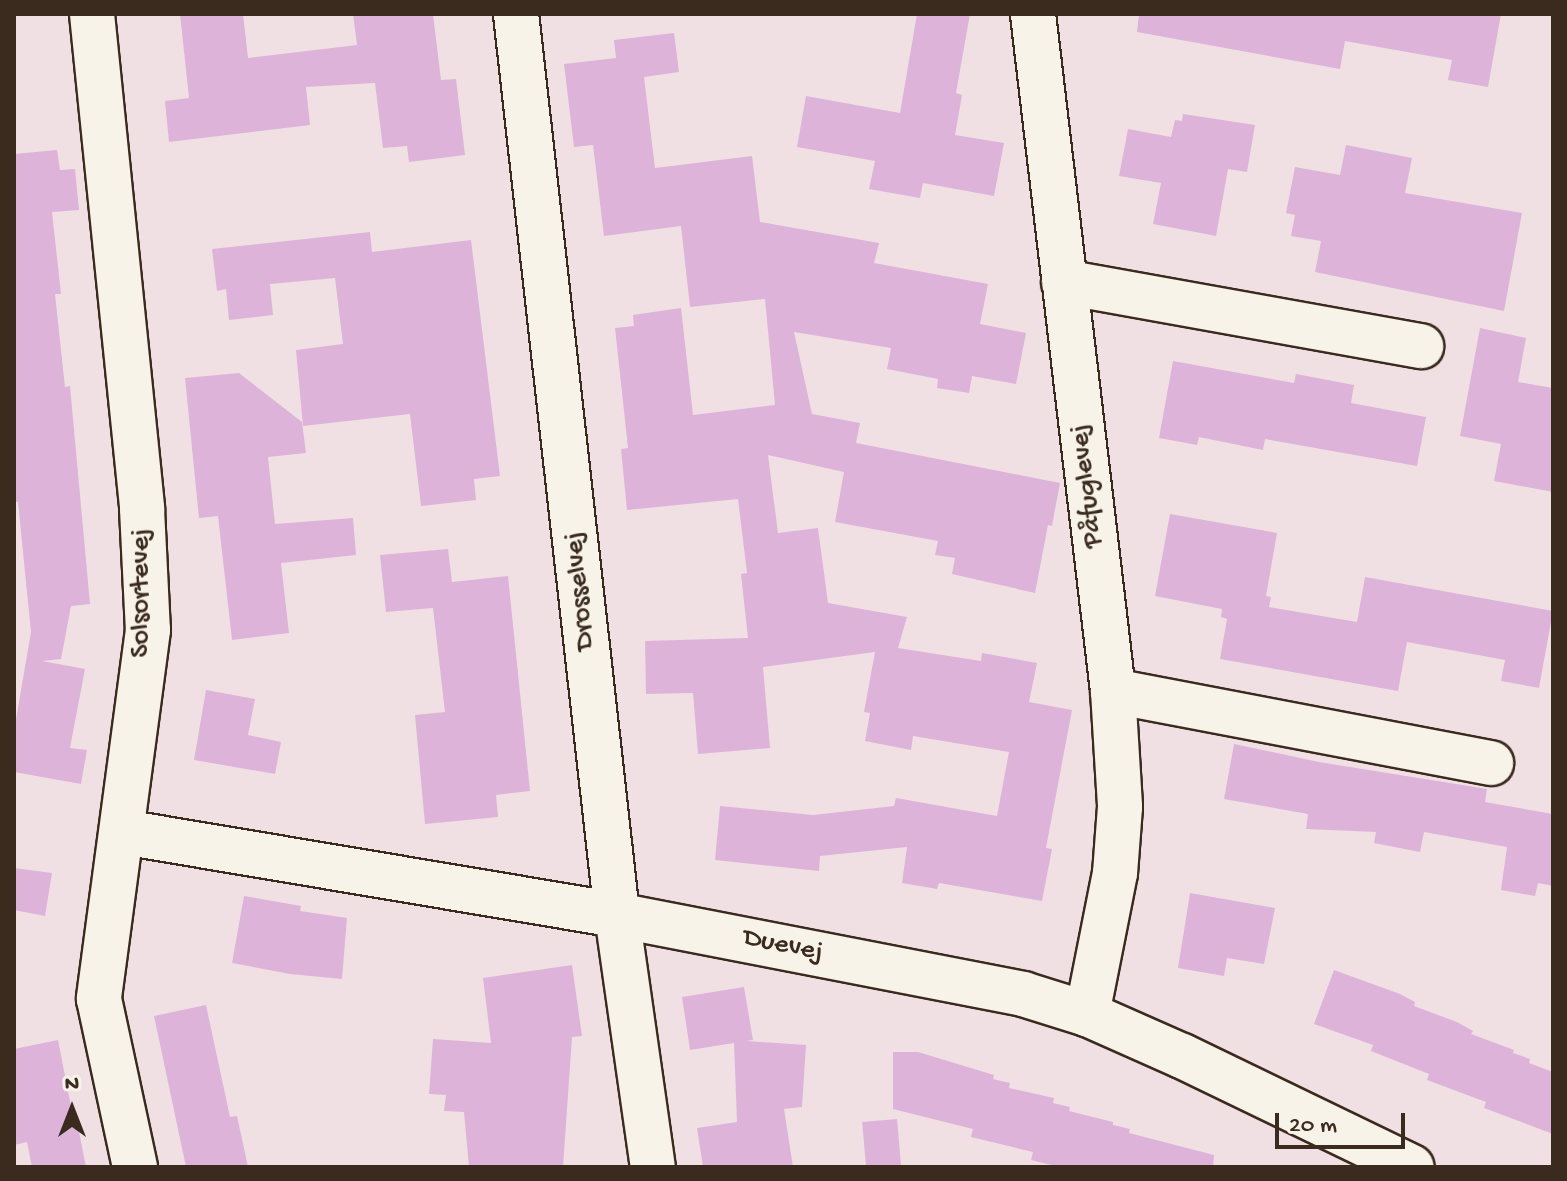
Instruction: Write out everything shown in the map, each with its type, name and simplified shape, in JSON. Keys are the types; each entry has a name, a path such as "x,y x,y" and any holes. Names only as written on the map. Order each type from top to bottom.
{"street":[{"name":"Solsortevej","path":"92,14 142,509 148,630 99,999 135,1167"},
{"name":"Drosselvej","path":"516,14 617,915 653,1167"},
{"name":"Påfuglevej","path":"1033,14 1113,691 1120,807 1115,873 1087,1014"},
{"path":"1064,282 1421,346"},
{"path":"1113,691 1491,763"},
{"name":"Duevej","path":"123,832 617,915 1023,994 1087,1014 1387,1162"}],"building":[{"path":"180,14 243,14 248,58 357,45 353,14 433,14 441,80 456,79 465,155 409,162 407,146 383,148 375,83 306,87 310,125 169,142 165,101 189,98"},
{"path":"917,14 970,14 956,93 962,95 955,135 1004,143 994,196 923,183 920,198 869,189 875,161 797,147 806,96 900,113"},
{"path":"1139,14 1501,14 1488,87 1448,80 1452,60 1345,41 1340,69 1137,32"},
{"path":"674,33 679,72 644,77 655,168 752,156 760,222 879,243 874,263 988,284 980,324 1026,333 1016,384 972,376 969,393 937,388 938,379 887,369 891,348 794,332 812,414 860,423 856,443 1060,483 1035,593 952,574 955,558 935,555 938,541 835,522 844,472 768,455 778,533 818,528 828,603 907,617 898,648 981,661 982,653 1037,663 1029,702 1072,710 1046,848 1052,849 1042,901 939,883 937,889 902,883 907,847 820,856 819,871 715,860 720,806 813,815 894,806 896,798 997,816 1009,752 913,736 911,750 865,741 870,713 864,712 875,652 763,667 770,748 698,754 693,693 646,694 645,641 748,638 741,574 747,573 738,499 627,510 621,449 628,448 615,328 634,326 633,315 681,308 693,415 775,405 765,299 690,307 681,226 604,236 593,145 574,147 564,64 616,58 614,40"},
{"path":"1183,114 1255,125 1247,172 1228,169 1216,236 1153,224 1161,183 1119,176 1128,129 1171,137 1175,120 1182,121"},
{"path":"1346,145 1412,158 1405,193 1522,213 1504,311 1315,272 1321,241 1291,236 1295,215 1286,213 1295,167 1340,175"},
{"path":"57,150 60,170 75,169 79,210 52,212 61,294 55,294 65,387 70,386 90,604 71,606 61,659 42,661 85,669 70,748 87,750 81,784 14,772 14,731 31,632 18,502 14,502 14,154"},
{"path":"370,232 372,252 471,240 500,476 474,479 476,500 421,506 410,414 303,426 296,350 343,344 335,278 270,284 273,315 229,320 226,289 217,291 212,249"},
{"path":"1480,328 1526,338 1518,382 1553,388 1553,492 1494,481 1501,444 1460,436"},
{"path":"1173,361 1294,383 1296,374 1354,385 1351,403 1426,417 1417,466 1265,439 1263,450 1199,437 1197,445 1159,438"},
{"path":"239,373 302,422 306,453 268,457 275,524 353,518 356,555 281,563 289,633 232,640 218,516 199,518 185,378"},
{"path":"1170,514 1277,533 1266,596 1271,597 1269,607 1357,622 1365,577 1553,611 1539,688 1501,681 1505,660 1407,642 1398,691 1220,659 1227,619 1221,617 1222,609 1155,596"},
{"path":"448,549 452,582 508,576 530,791 496,795 498,817 425,824 415,715 445,712 433,608 386,612 380,555"},
{"path":"206,690 255,699 248,735 281,742 275,774 194,760"},
{"path":"1234,744 1319,762 1487,789 1485,802 1553,814 1553,886 1538,883 1535,896 1501,890 1507,847 1424,832 1420,852 1374,843 1376,832 1306,829 1308,814 1224,799"},
{"path":"14,868 52,873 45,916 14,910"},
{"path":"1190,893 1275,908 1264,964 1227,958 1224,976 1178,968"},
{"path":"244,896 301,906 300,911 347,918 342,979 290,974 232,963"},
{"path":"572,965 582,1036 572,1037 563,1167 469,1167 464,1112 444,1111 446,1095 429,1094 433,1039 491,1043 483,978"},
{"path":"1334,970 1400,994 1415,1002 1414,1006 1457,1022 1473,1031 1471,1034 1514,1050 1513,1053 1530,1059 1529,1063 1553,1072 1553,1134 1484,1108 1486,1102 1427,1080 1429,1074 1371,1051 1373,1045 1314,1024"},
{"path":"744,987 753,1040 746,1041 806,1045 802,1107 784,1109 793,1167 703,1167 697,1128 737,1122 734,1043 690,1050 682,997"},
{"path":"206,1005 230,1117 237,1116 248,1167 186,1167 154,1016"},
{"path":"58,1040 86,1167 32,1167 27,1142 14,1145 14,1049"},
{"path":"893,1052 918,1052 994,1075 993,1079 1010,1083 1009,1088 1054,1098 1053,1103 1070,1107 1069,1111 1113,1122 1113,1125 1130,1129 1129,1133 1214,1155 1213,1167 1059,1167 1031,1160 1033,1152 971,1137 973,1129 893,1109"},
{"path":"897,1119 901,1167 866,1167 862,1122"}]}
